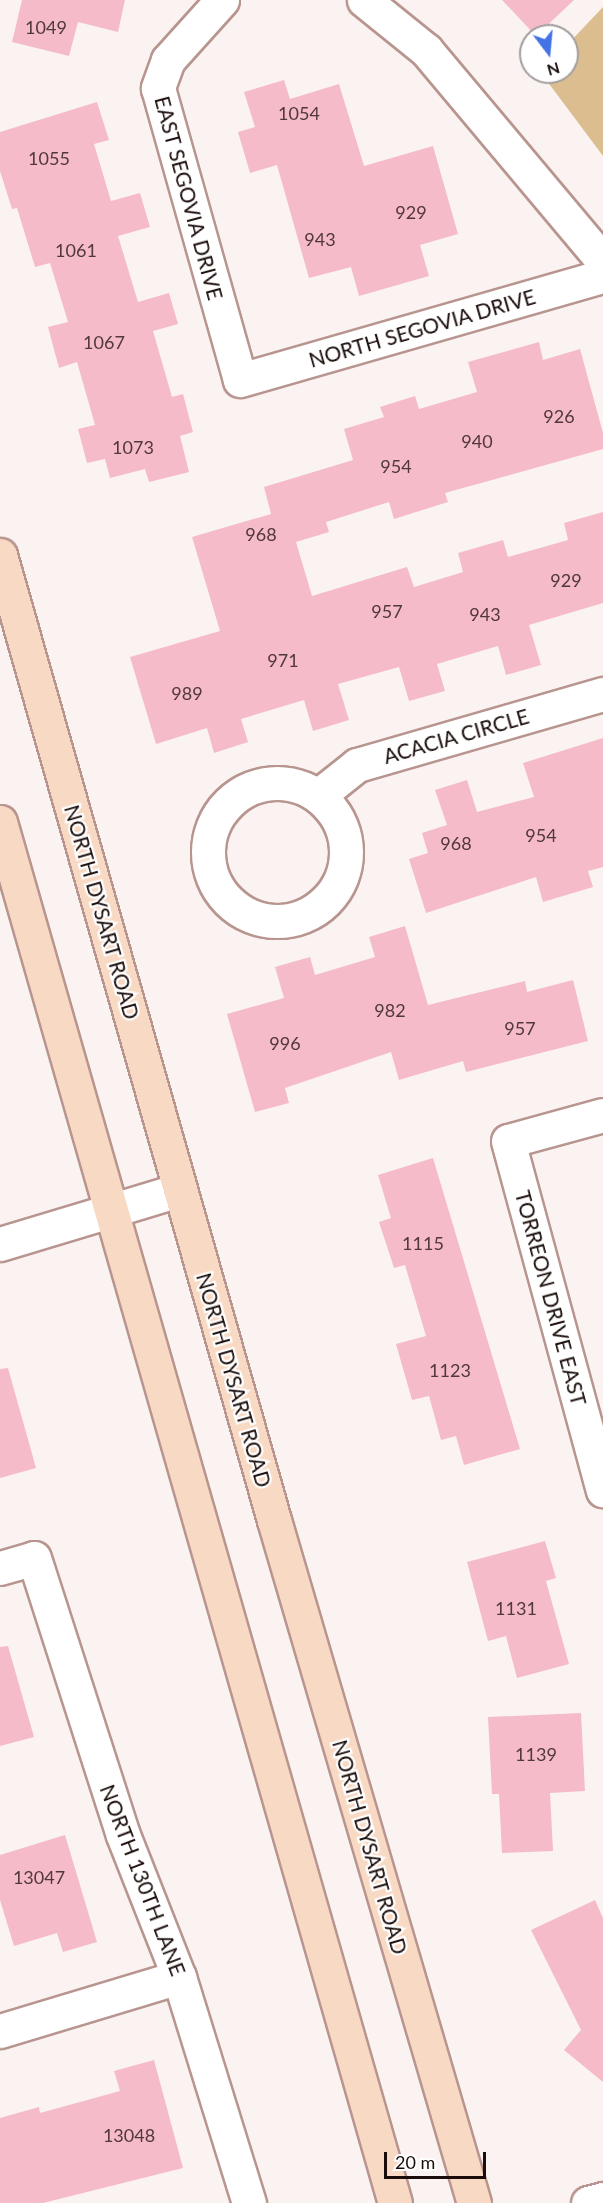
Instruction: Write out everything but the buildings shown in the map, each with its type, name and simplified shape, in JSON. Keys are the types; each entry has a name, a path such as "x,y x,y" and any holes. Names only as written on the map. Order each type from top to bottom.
{"main road":[{"name":"NORTH DYSART ROAD","path":"0,555 179,1190 474,2203"},
{"path":"0,822 395,2203"}],"street":[{"name":"EAST SEGOVIA DRIVE","path":"222,0 168,60 158,88 240,380"},
{"path":"363,0 426,50 603,261"},
{"name":"NORTH SEGOVIA DRIVE","path":"240,380 603,276"},
{"name":"ACACIA CIRCLE","path":"318,796 357,765 603,694"},
{"path":"276,783 298,786 318,796 334,812 344,834 346,857 341,879 328,898 309,913 287,920 264,920 242,912 224,897 212,878 208,856 210,834 219,814 234,797 254,787 276,783"},
{"name":"TORREON DRIVE EAST","path":"603,1115 508,1141 603,1490"},
{"path":"0,1244 179,1190"},
{"name":"NORTH 130TH LANE","path":"0,1568 34,1558 123,1835 179,1977 249,2203"},
{"path":"0,2031 179,1977"},
{"path":"588,2203 603,2199"}],"shaded area":[{"path":"603,7 603,156 549,84 579,84 579,32"}]}
